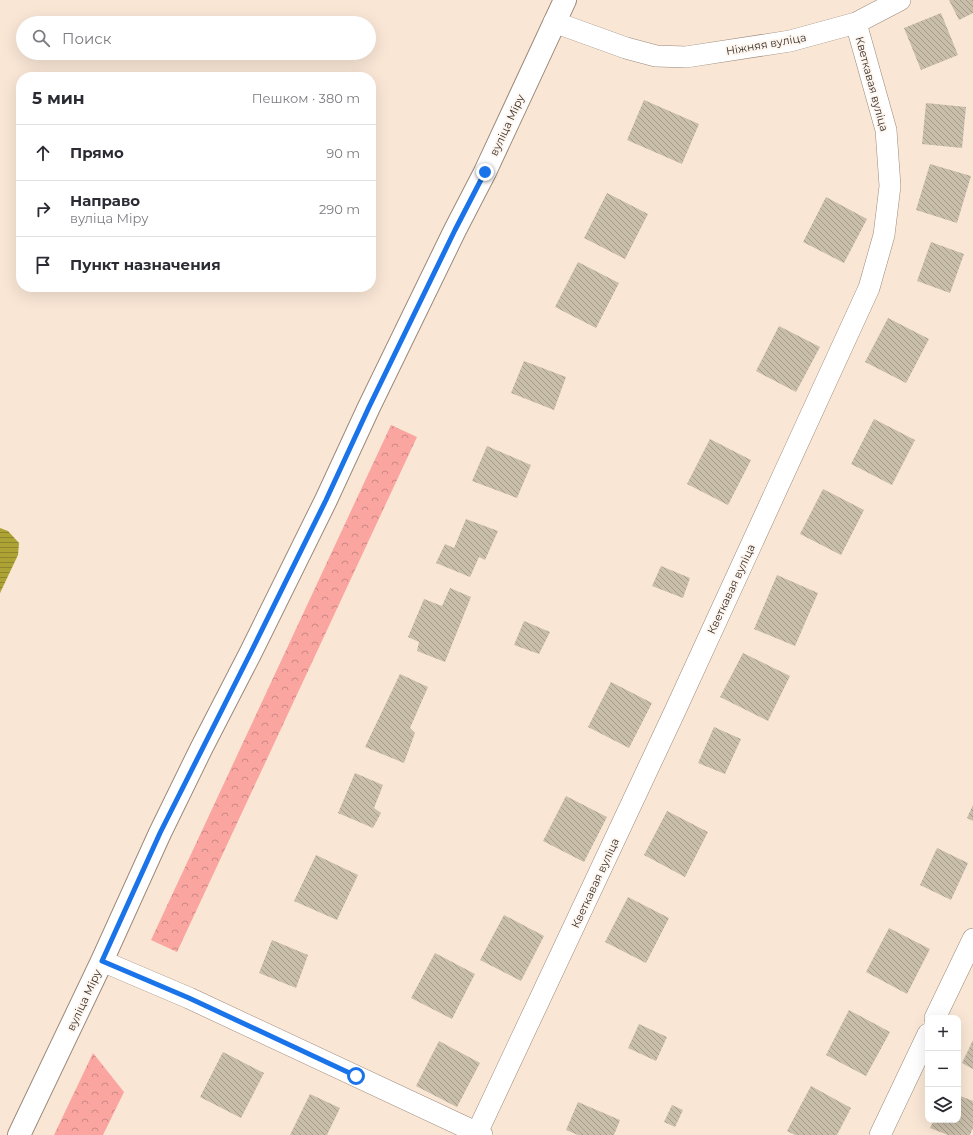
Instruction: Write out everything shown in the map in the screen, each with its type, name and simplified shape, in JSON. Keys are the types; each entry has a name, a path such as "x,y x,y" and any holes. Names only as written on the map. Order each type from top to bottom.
{"street":[{"name":"вуліца Міру","path":"19,1135 102,961 160,833 323,506 369,407 455,230 485,172 565,0"},
{"name":"Ніжняя вуліца","path":"554,22 626,48 656,56 686,57 790,41 856,23 900,0"},
{"name":"Кветкавая вуліца","path":"479,1134 869,288 884,235 890,186 886,130 856,23"},
{"path":"937,1015 973,938"},
{"path":"102,961 196,1001 479,1134"},
{"path":"880,1135 925,1040"}],"green space":[{"path":"391,425 417,437 177,952 151,940"},
{"path":"93,1053 124,1092 103,1135 54,1135"}],"shaded area":[{"path":"0,528 8,531 19,543 18,555 0,593"}],"building":[{"path":"949,0 973,0 973,13 959,20"},
{"path":"941,13 958,55 921,70 904,28"},
{"path":"644,100 699,124 682,164 627,140"},
{"path":"926,103 966,107 962,148 922,144"},
{"path":"930,164 971,176 957,223 916,210"},
{"path":"607,193 648,214 625,259 584,238"},
{"path":"826,197 867,219 844,263 803,242"},
{"path":"931,242 964,254 950,293 917,281"},
{"path":"578,262 619,283 596,328 555,307"},
{"path":"888,318 929,339 906,383 865,362"},
{"path":"779,326 820,347 796,392 756,371"},
{"path":"524,361 566,377 554,410 511,393"},
{"path":"874,419 915,440 892,485 851,464"},
{"path":"710,439 751,460 728,505 687,484"},
{"path":"487,446 531,465 517,498 472,481"},
{"path":"823,489 864,510 841,555 800,534"},
{"path":"466,519 498,531 485,560 479,557 470,577 436,563 445,544 454,548"},
{"path":"661,566 690,578 683,598 652,586"},
{"path":"777,575 818,593 795,646 754,629"},
{"path":"450,588 471,597 445,662 417,651 419,642 408,637 424,599 442,606"},
{"path":"524,621 550,632 539,654 514,645"},
{"path":"743,653 790,676 768,721 720,697"},
{"path":"400,674 428,687 410,728 415,733 404,763 365,747"},
{"path":"611,682 652,703 629,748 588,727"},
{"path":"714,727 741,739 725,774 698,763"},
{"path":"355,773 383,785 374,808 381,813 373,828 338,813"},
{"path":"566,796 607,817 584,862 543,841"},
{"path":"973,805 973,821 967,818"},
{"path":"667,811 708,832 685,877 644,855"},
{"path":"937,848 968,863 951,900 920,885"},
{"path":"316,855 358,875 337,920 294,901"},
{"path":"628,897 669,918 646,963 605,942"},
{"path":"504,915 544,936 521,981 480,960"},
{"path":"889,928 930,949 907,994 866,972"},
{"path":"272,940 308,955 296,988 259,973"},
{"path":"435,953 475,974 452,1019 411,998"},
{"path":"849,1010 890,1032 866,1076 826,1055"},
{"path":"639,1024 667,1037 656,1061 628,1048"},
{"path":"973,1040 973,1069 962,1063"},
{"path":"439,1041 480,1063 457,1107 416,1086"},
{"path":"223,1052 264,1073 241,1118 200,1097"},
{"path":"811,1086 851,1108 837,1135 795,1135 787,1131"},
{"path":"310,1094 340,1108 327,1135 290,1135"},
{"path":"961,1096 973,1101 973,1128 970,1135 948,1135 930,1128 932,1123 961,1123"},
{"path":"578,1102 620,1120 614,1135 578,1135 566,1130"},
{"path":"672,1105 683,1110 675,1127 664,1122"}],"route":[{"path":"356,1076 189,998 102,961 160,833 326,500 400,343 485,172"}]}
